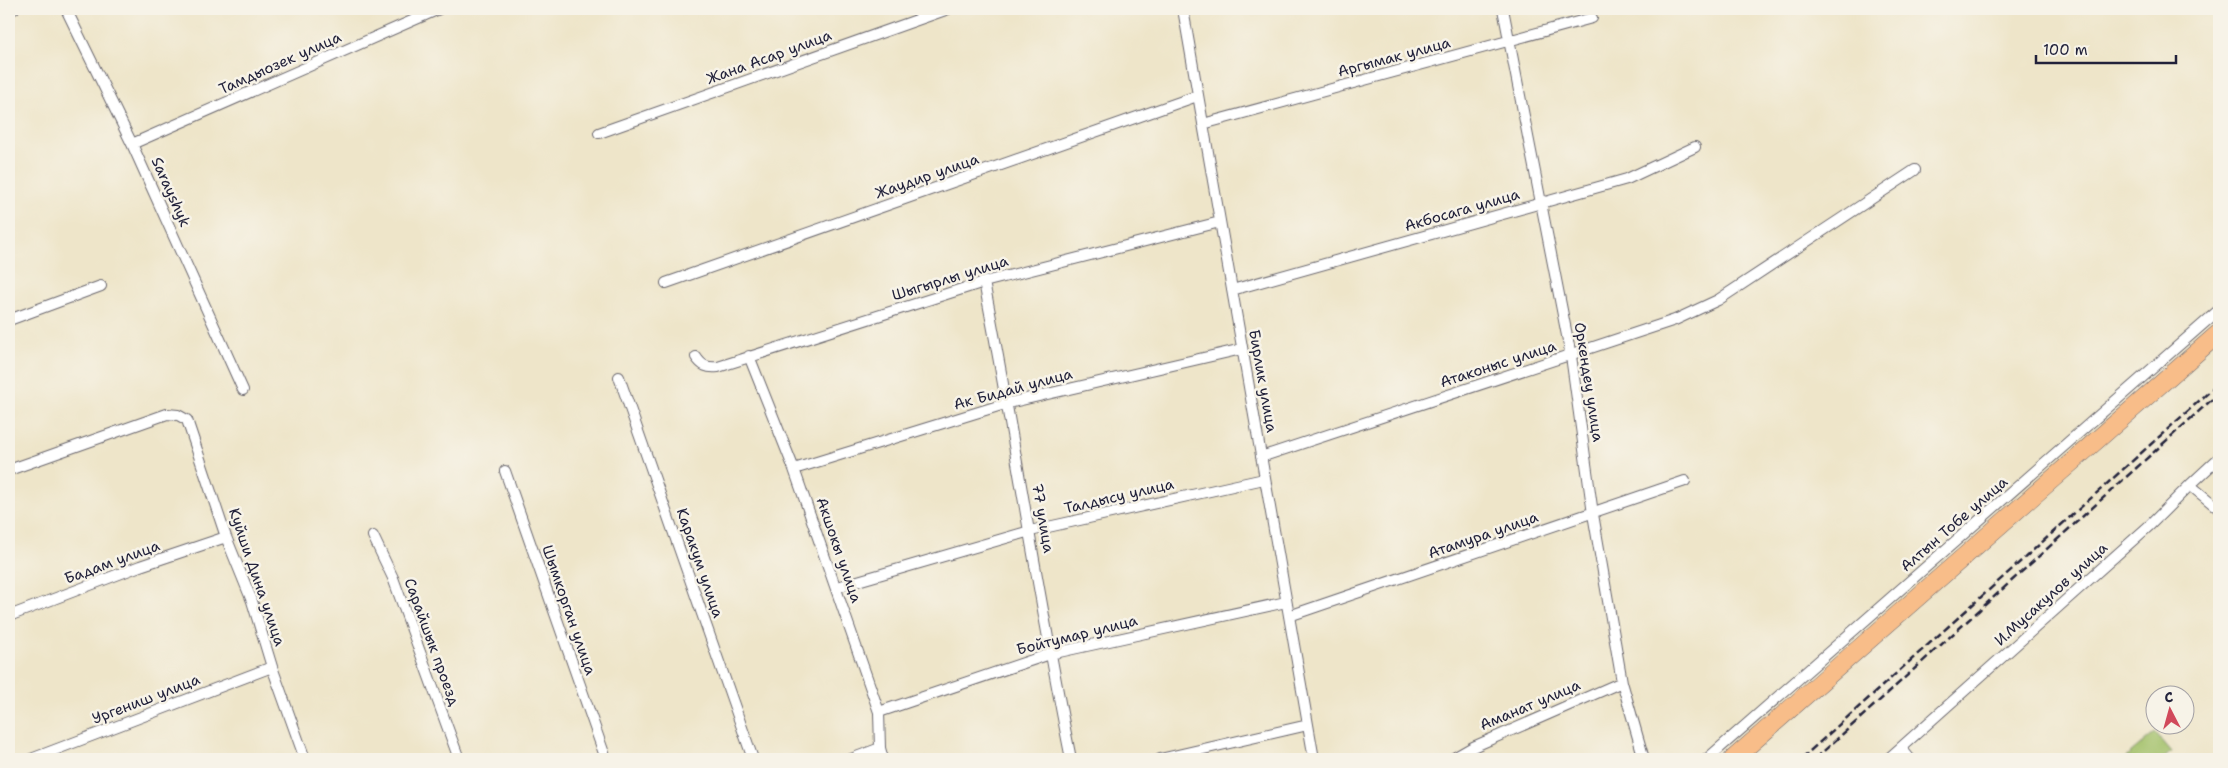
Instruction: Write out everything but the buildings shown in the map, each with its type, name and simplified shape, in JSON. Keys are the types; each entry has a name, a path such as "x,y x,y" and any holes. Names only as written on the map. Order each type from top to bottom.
{"highway":[{"path":"1733,759 2219,333"},
{"path":"1751,759 2219,349"}],"street":[{"path":"9,11 14,9"},
{"name":"Sarayshyk","path":"66,9 132,144 243,390"},
{"name":"Тамдыозек улица","path":"132,144 439,9"},
{"name":"Жана Асар улица","path":"599,133 948,9"},
{"name":"Бирлик улица","path":"1183,9 1314,759"},
{"name":"Оркендеу улица","path":"1503,9 1571,356 1593,514 1622,682 1644,759"},
{"name":"Аргымак улица","path":"1203,124 1592,18"},
{"name":"Жаудир улица","path":"666,284 1197,96"},
{"name":"Акбосага улица","path":"1232,290 1627,179 1695,147"},
{"name":"Атаконыс улица","path":"1261,457 1571,356 1675,320 1718,300 1914,170"},
{"name":"Шыгырлы улица","path":"696,357 701,364 711,368 734,363 749,356 984,282 1220,222"},
{"name":"77 улица","path":"984,282 1008,403 1050,654 1071,759"},
{"path":"9,320 101,286"},
{"name":"Алтын Тобе улица","path":"1707,759 2219,310"},
{"name":"Ак Бидай улица","path":"794,469 1008,403 1242,349"},
{"name":"Акшокы улица","path":"749,356 794,469 837,587 879,712 880,748 883,759"},
{"name":"Каракум улица","path":"619,377 753,759"},
{"name":"Куйши Дина улица","path":"9,470 172,413 187,420 226,537 252,601 304,759"},
{"name":"И.Мусакулов улица","path":"1888,759 2150,525 2219,458"},
{"name":"Шымкорган улица","path":"505,471 606,759"},
{"name":"Талдысу улица","path":"837,587 1030,531 1264,479"},
{"name":"Атамура улица","path":"1289,616 1593,514 1685,481"},
{"path":"2190,485 2219,509"},
{"name":"Сарайшык проезд","path":"373,536 393,578 459,759"},
{"name":"Бадам улица","path":"9,616 140,566 226,537"},
{"name":"Бойтумар улица","path":"879,712 1050,654 1286,602"},
{"name":"Ургениш улица","path":"31,759 272,666"},
{"name":"Аманат улица","path":"1452,759 1473,747 1622,682"},
{"path":"1160,759 1308,726"},
{"path":"851,759 880,748"},
{"path":"1901,748 1910,759"}],"green space":[{"path":"2151,736 2158,736 2171,752 2163,759 2124,759"}],"railway":[{"path":"1801,759 2219,383"},
{"path":"1815,759 2219,393"}]}
